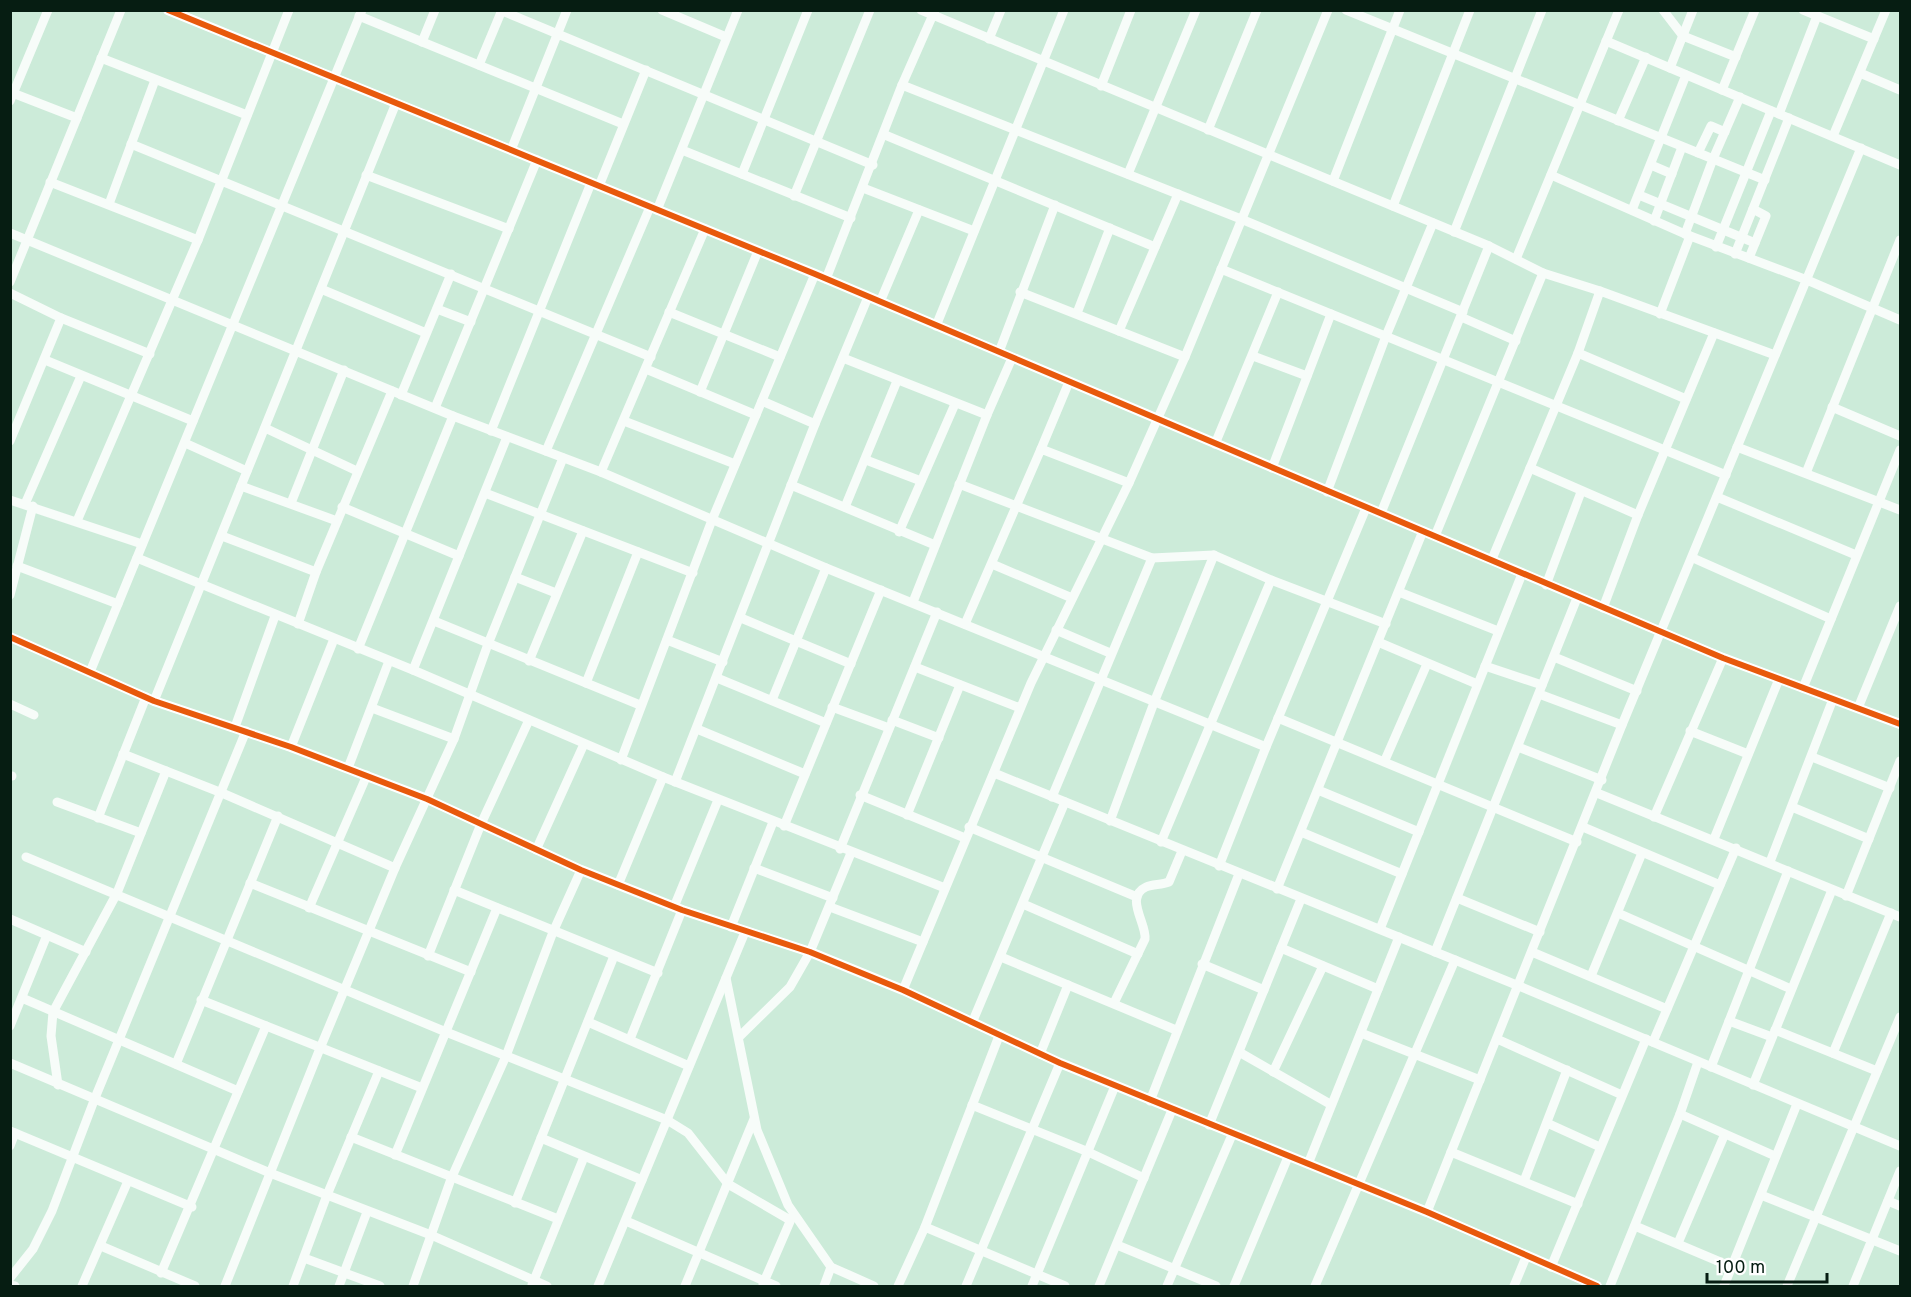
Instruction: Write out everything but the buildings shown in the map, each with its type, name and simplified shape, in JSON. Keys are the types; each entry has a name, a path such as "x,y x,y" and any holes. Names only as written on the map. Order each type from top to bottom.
{"street":[{"path":"48,10 12,95 77,118"},
{"path":"10,282 121,10"},
{"path":"168,10 187,14 396,103 815,274 1662,633 1900,724"},
{"path":"77,521 198,240 289,10"},
{"path":"422,42 435,10"},
{"path":"511,150 567,10"},
{"path":"662,10 726,37"},
{"path":"546,451 596,334 682,150 738,10"},
{"path":"742,174 808,10"},
{"path":"795,196 870,10"},
{"path":"921,10 934,13 989,39 1489,246 1543,273 1600,291 1775,356"},
{"path":"989,39 1001,10"},
{"path":"936,326 1064,10"},
{"path":"1101,86 1131,10"},
{"path":"1128,174 1196,10"},
{"path":"1208,130 1257,10"},
{"path":"903,990 1020,708 1158,420 1328,10"},
{"path":"1346,10 1765,180"},
{"path":"1333,182 1400,10"},
{"path":"1393,206 1470,10"},
{"path":"1454,232 1542,10"},
{"path":"1516,259 1619,10"},
{"path":"1663,10 1683,36 1736,57"},
{"path":"1670,68 1693,10"},
{"path":"1722,90 1755,10"},
{"path":"1803,10 1874,39"},
{"path":"1833,136 1886,10"},
{"path":"479,66 502,11 873,165"},
{"path":"90,672 360,13 422,42 623,124"},
{"path":"826,279 885,135 902,86 934,13"},
{"path":"1716,247 1744,172 1775,112 1817,16"},
{"path":"1606,41 1900,165"},
{"path":"1618,122 1646,57"},
{"path":"101,58 247,116"},
{"path":"491,431 539,312 646,70"},
{"path":"1860,73 1900,90"},
{"path":"1632,210 1686,75"},
{"path":"109,204 155,80"},
{"path":"902,86 1241,219 1406,288 1516,341"},
{"path":"1660,314 1713,159 1740,98"},
{"path":"98,819 123,754 150,699 222,536 396,103"},
{"path":"1735,254 1790,118"},
{"path":"1698,153 1711,126 1725,132"},
{"path":"885,135 1155,247"},
{"path":"131,144 651,357"},
{"path":"1654,221 1682,147"},
{"path":"1427,1212 1578,842 1622,725 1861,148"},
{"path":"682,150 850,218"},
{"path":"435,408 537,160"},
{"path":"1651,165 1672,174"},
{"path":"366,175 509,229"},
{"path":"1551,175 1716,247 1807,280 1900,320"},
{"path":"50,182 198,240"},
{"path":"863,188 974,231"},
{"path":"1119,331 1178,194"},
{"path":"1639,195 1755,243"},
{"path":"999,352 1055,205"},
{"path":"1749,258 1766,216 1754,209"},
{"path":"880,302 919,210"},
{"path":"1327,492 1386,336 1433,223"},
{"path":"1077,313 1110,228"},
{"path":"601,472 705,229"},
{"path":"10,233 396,393 601,472 825,568 1155,700 1266,747"},
{"path":"1806,473 1900,240"},
{"path":"1381,513 1489,246"},
{"path":"700,392 758,251"},
{"path":"1221,269 1726,475"},
{"path":"1436,536 1543,273"},
{"path":"298,624 316,572 357,471 426,333 452,274"},
{"path":"621,760 712,520 815,274"},
{"path":"321,289 426,333"},
{"path":"1492,559 1557,406 1600,291"},
{"path":"1020,292 1185,357"},
{"path":"1215,444 1278,292"},
{"path":"10,293 62,318 150,354"},
{"path":"675,782 815,424 868,297"},
{"path":"437,309 471,322"},
{"path":"669,312 780,357"},
{"path":"1272,468 1331,314"},
{"path":"12,434 62,318"},
{"path":"1603,608 1638,515 1714,333"},
{"path":"1578,353 1686,399"},
{"path":"1253,356 1307,376"},
{"path":"843,358 987,415"},
{"path":"913,602 934,545 1012,358"},
{"path":"45,360 193,421"},
{"path":"646,369 756,415"},
{"path":"291,503 344,370"},
{"path":"10,595 29,505 81,376"},
{"path":"845,507 897,381"},
{"path":"965,624 1069,382"},
{"path":"762,401 815,424"},
{"path":"899,532 955,404"},
{"path":"1832,407 1900,436"},
{"path":"358,649 453,416"},
{"path":"624,421 735,464"},
{"path":"265,428 357,471"},
{"path":"413,670 507,437"},
{"path":"185,443 247,471"},
{"path":"1737,447 1900,510"},
{"path":"1041,448 1129,483"},
{"path":"1803,688 1900,450"},
{"path":"225,1287 395,868 453,739 488,644 563,458"},
{"path":"866,460 921,482"},
{"path":"1530,468 1638,515"},
{"path":"959,484 1152,558 1214,555 1271,580 1386,624"},
{"path":"791,485 934,545"},
{"path":"241,486 337,521"},
{"path":"1546,585 1581,492"},
{"path":"485,493 693,573"},
{"path":"1717,497 1856,555"},
{"path":"10,500 142,544"},
{"path":"342,507 459,556"},
{"path":"1220,866 1266,747 1366,508"},
{"path":"529,661 583,531"},
{"path":"1277,889 1424,531"},
{"path":"222,536 316,572"},
{"path":"586,683 638,552"},
{"path":"1110,821 1155,700 1214,555"},
{"path":"137,558 471,694 718,800 945,888"},
{"path":"1052,797 1110,653 1130,614 1152,558"},
{"path":"1693,558 1831,619"},
{"path":"992,564 1072,598"},
{"path":"17,566 118,604"},
{"path":"772,700 825,568"},
{"path":"1380,929 1522,574"},
{"path":"515,577 556,593"},
{"path":"1161,842 1271,580"},
{"path":"784,826 881,590"},
{"path":"1399,591 1498,632"},
{"path":"1435,952 1577,597"},
{"path":"1858,708 1897,627 1900,606"},
{"path":"840,849 860,795 937,612"},
{"path":"235,727 275,616"},
{"path":"741,618 851,664"},
{"path":"434,621 640,705"},
{"path":"1056,630 1110,653"},
{"path":"10,637 150,699 367,775 581,870 678,909 810,952 903,990 1060,1063 1232,1135 1427,1212 1597,1287"},
{"path":"291,747 334,639"},
{"path":"667,640 723,662"},
{"path":"1378,642 1478,684"},
{"path":"1554,657 1637,691"},
{"path":"1654,817 1723,658"},
{"path":"348,768 389,661"},
{"path":"1385,760 1427,664"},
{"path":"1485,666 1622,725"},
{"path":"915,667 1020,708"},
{"path":"717,678 826,723"},
{"path":"1714,839 1779,679"},
{"path":"907,815 960,685"},
{"path":"1770,862 1833,699"},
{"path":"10,704 34,715"},
{"path":"832,707 939,738"},
{"path":"372,708 453,739"},
{"path":"1278,718 1385,760 1578,842"},
{"path":"428,956 481,824 529,720"},
{"path":"697,729 805,774"},
{"path":"10,1278 33,1249 246,731"},
{"path":"1690,731 1748,754"},
{"path":"536,850 584,744"},
{"path":"1518,747 1602,780"},
{"path":"123,754 278,816 395,868"},
{"path":"1812,758 1890,788"},
{"path":"1846,896 1900,760"},
{"path":"58,1085 51,1036 54,1012 117,893 166,771"},
{"path":"994,773 1519,986 1900,1146"},
{"path":"309,908 367,775"},
{"path":"618,885 663,777"},
{"path":"1318,790 1419,832"},
{"path":"1597,793 1896,915 1833,1053"},
{"path":"860,795 965,838"},
{"path":"630,1039 658,973 678,909 718,800"},
{"path":"57,802 141,833"},
{"path":"972,1023 1065,802"},
{"path":"1792,807 1869,839"},
{"path":"176,1064 278,816"},
{"path":"731,927 773,822"},
{"path":"969,827 1137,897"},
{"path":"1583,827 1720,885"},
{"path":"1301,832 1402,874"},
{"path":"1551,1268 1622,1095 1667,1009 1736,848"},
{"path":"1114,1003 1146,936 1137,910 1137,897 1146,887 1168,882 1182,851"},
{"path":"740,1037 787,992 810,952 851,853"},
{"path":"1591,976 1642,853"},
{"path":"26,857 446,1032 666,1120 688,1133 728,1184 792,1218"},
{"path":"754,868 923,942"},
{"path":"412,1287 451,1179 506,1056 553,932 581,870"},
{"path":"1711,1067 1788,871"},
{"path":"1150,1101 1239,874"},
{"path":"250,883 368,933 471,972"},
{"path":"454,890 658,973"},
{"path":"1753,1085 1832,890"},
{"path":"1457,898 1540,932"},
{"path":"1209,1125 1301,899"},
{"path":"1023,903 1138,954"},
{"path":"395,1155 497,908"},
{"path":"1618,913 1791,989"},
{"path":"10,920 86,952"},
{"path":"598,1287 745,932"},
{"path":"10,1026 47,935"},
{"path":"1308,1164 1330,1104 1399,937"},
{"path":"1281,948 1378,989"},
{"path":"1532,952 1667,1009"},
{"path":"515,1203 614,956"},
{"path":"1001,957 1176,1030"},
{"path":"1315,1287 1455,960"},
{"path":"1202,964 1264,990"},
{"path":"1274,1072 1323,966"},
{"path":"726,978 740,1037 754,1119 792,1218 831,1267 874,1287"},
{"path":"1040,1054 1068,985"},
{"path":"22,998 238,1091"},
{"path":"201,1000 422,1088"},
{"path":"1787,1287 1877,1071 1898,1029 1900,1017"},
{"path":"1729,1021 1774,1033 1877,1071"},
{"path":"588,1022 689,1066"},
{"path":"162,1273 192,1207 266,1026"},
{"path":"1360,1033 1480,1080"},
{"path":"898,1287 925,1227 999,1036"},
{"path":"1497,1039 1622,1095"},
{"path":"1239,1052 1330,1104"},
{"path":"1610,1287 1680,1114 1698,1062"},
{"path":"10,1063 270,1173 431,1235 532,1284 547,1287"},
{"path":"966,1287 1060,1063"},
{"path":"1524,1181 1567,1070"},
{"path":"293,1287 327,1195 380,1071"},
{"path":"1032,1287 1086,1151 1115,1086"},
{"path":"1724,1287 1797,1104"},
{"path":"972,1105 1086,1151 1144,1178"},
{"path":"1099,1287 1172,1110"},
{"path":"1680,1114 1709,1125 1724,1136 1775,1156"},
{"path":"685,1287 754,1119"},
{"path":"1546,1123 1600,1147"},
{"path":"10,1146 13,1132 192,1207"},
{"path":"1167,1287 1232,1135"},
{"path":"1678,1244 1724,1136"},
{"path":"351,1137 558,1220"},
{"path":"541,1138 642,1180"},
{"path":"1452,1152 1578,1204"},
{"path":"532,1284 584,1157"},
{"path":"1234,1287 1288,1157"},
{"path":"1853,1287 1900,1171"},
{"path":"82,1287 128,1181"},
{"path":"1761,1195 1900,1251"},
{"path":"1888,1201 1900,1206"},
{"path":"339,1287 367,1212"},
{"path":"763,1284 792,1218"},
{"path":"626,1221 763,1284 777,1287"},
{"path":"1635,1226 1732,1267"},
{"path":"925,1227 1065,1287"},
{"path":"1117,1245 1216,1287"},
{"path":"101,1246 195,1287"},
{"path":"1514,1287 1526,1257"},
{"path":"304,1258 380,1287"},
{"path":"824,1287 831,1267"},
{"path":"10,1285 15,1287"}],"cycle path":[{"path":"168,10 815,274 1723,658 1900,724"},
{"path":"10,637 154,701 291,747 427,799 581,870 682,910 810,952 903,990 1060,1063 1427,1212 1597,1286"}]}
